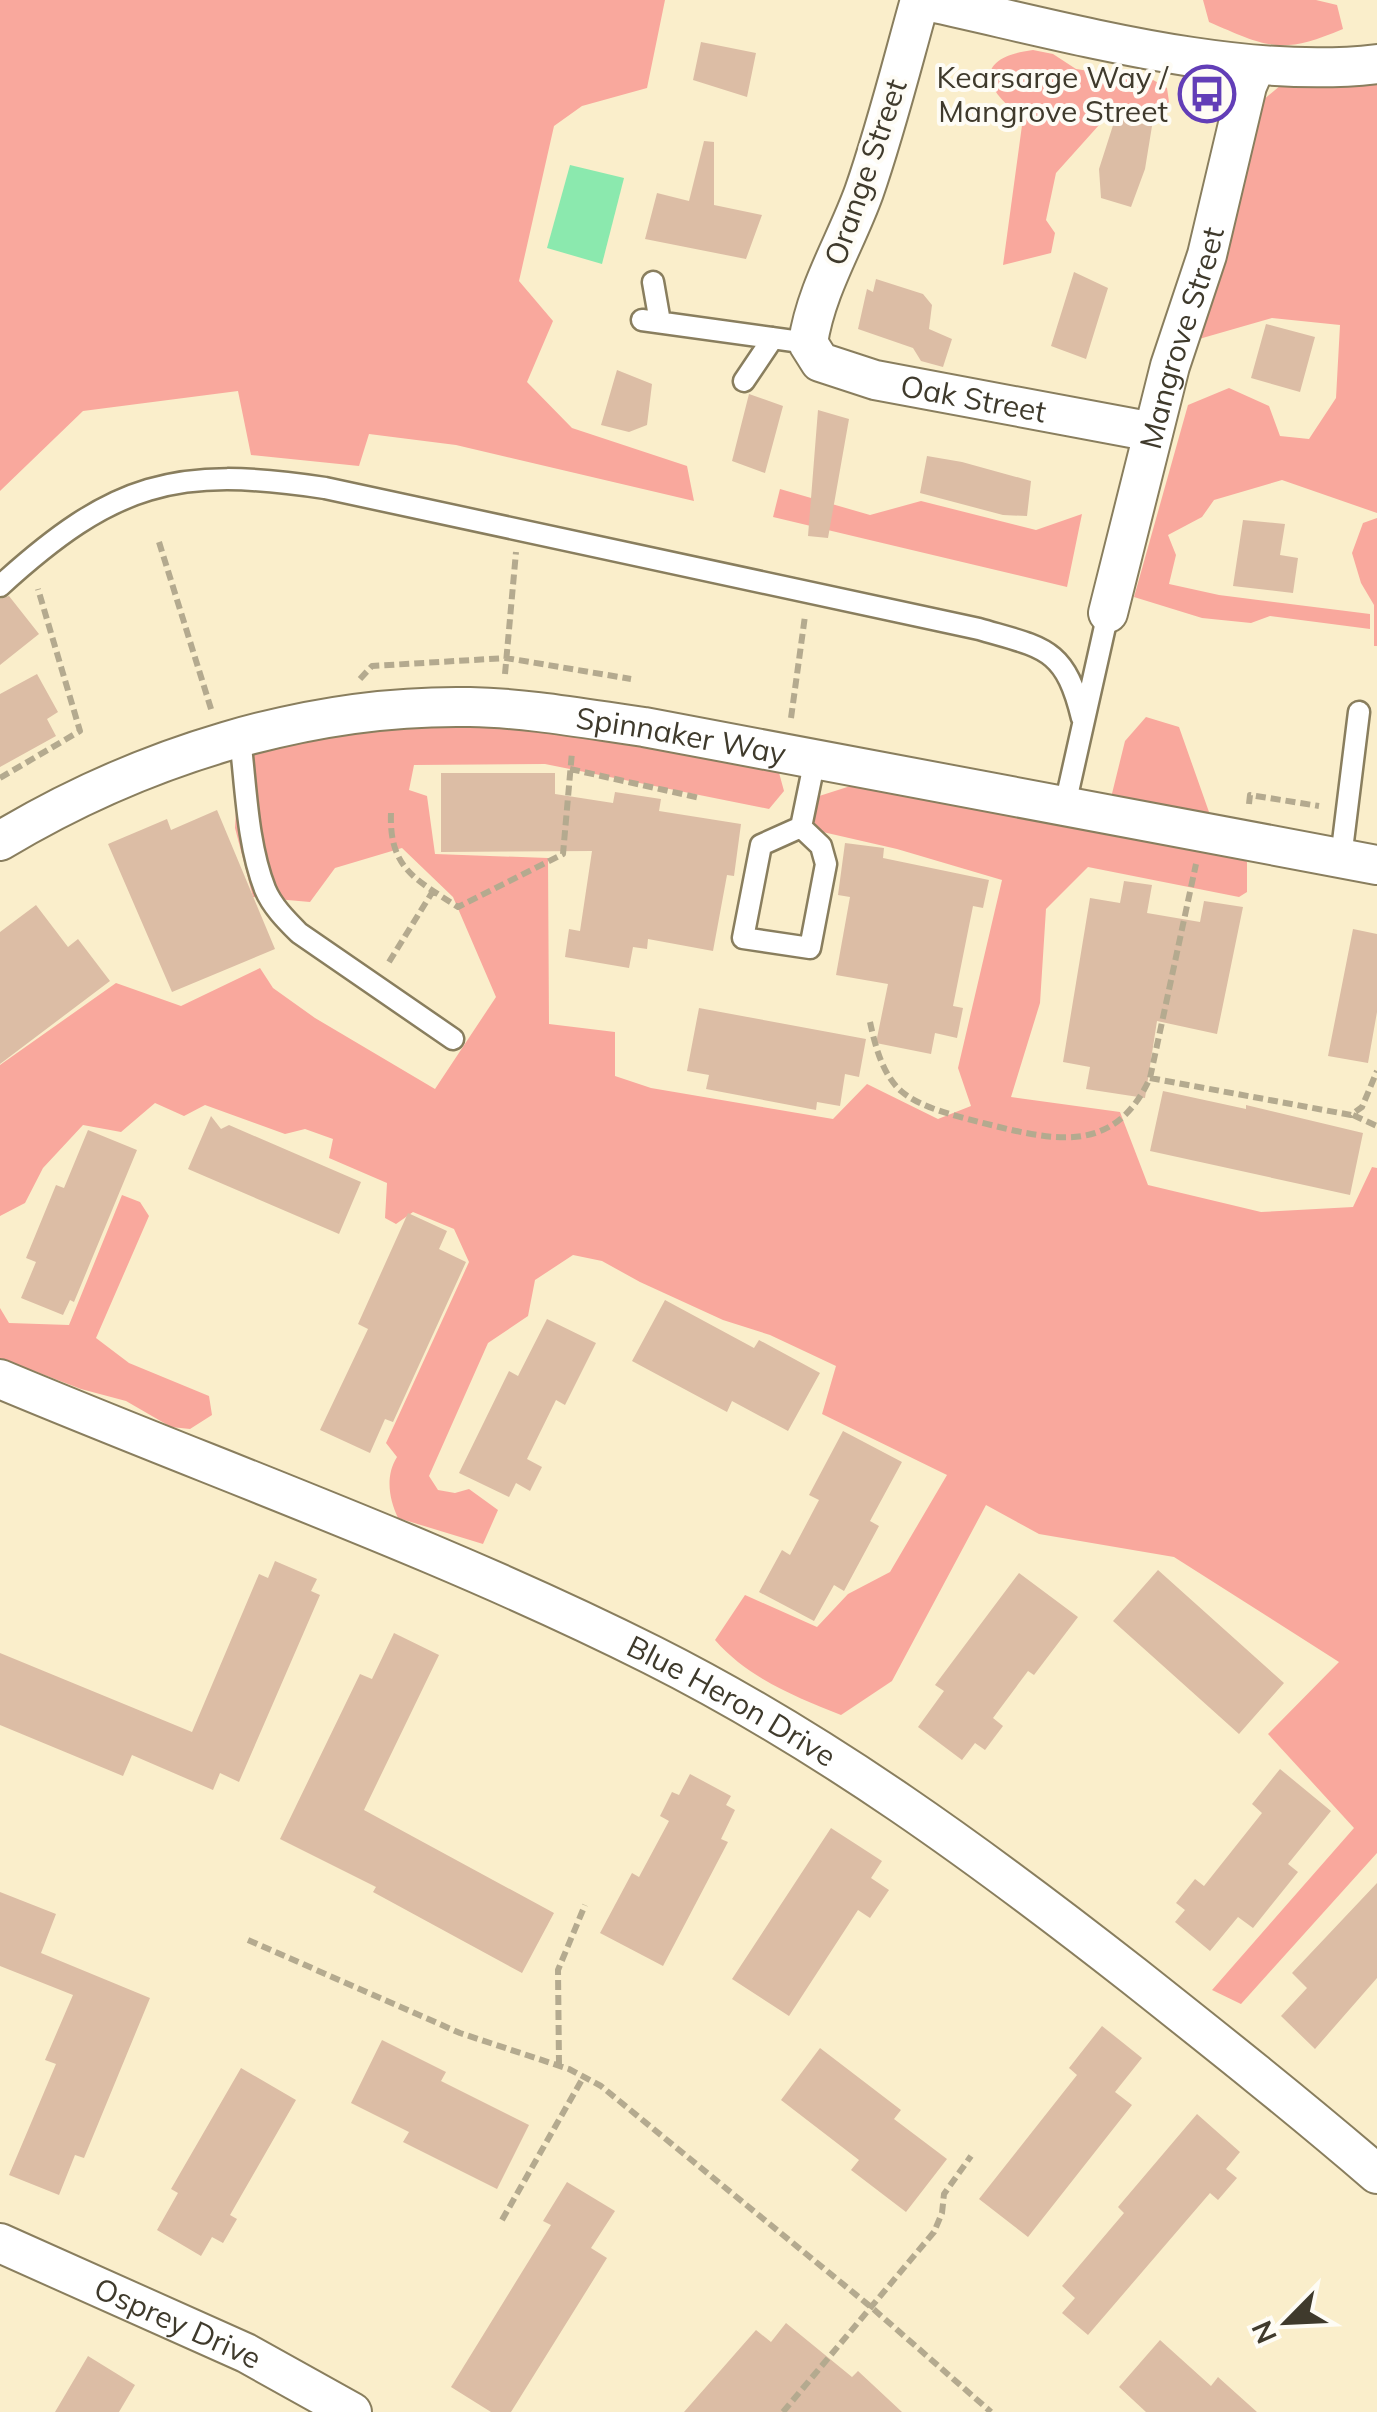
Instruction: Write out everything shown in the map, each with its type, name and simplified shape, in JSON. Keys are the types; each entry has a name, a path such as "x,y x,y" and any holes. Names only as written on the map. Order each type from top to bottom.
{"street":[{"path":"920,0 1167,52 1256,65 1350,68 1377,64"},
{"name":"Orange Street","path":"791,340 820,297 862,195 920,0"},
{"name":"Mangrove Street","path":"1108,613 1152,432 1206,254 1247,86 1256,65"},
{"name":"Oak Street","path":"791,340 820,362 840,370 932,381 1152,432"},
{"name":"Spinnaker Way","path":"0,840 228,731 360,712 472,706 802,746 1065,805 1359,861"},
{"name":"Blue Heron Drive","path":"0,1379 429,1553 654,1656 741,1704 986,1860 1377,2174"},
{"name":"Osprey Drive","path":"0,2243 246,2352 352,2412"}],"lane":[{"path":"653,282 651,321 791,340"},
{"path":"744,381 791,340"},
{"path":"0,586 81,520 122,498 165,483 262,478 518,528 980,629 1042,650 1063,665 1074,685 1082,718"},
{"path":"1065,805 1108,613"},
{"path":"1359,861 1360,712"},
{"path":"228,731 266,890 281,916 299,933 454,1039"},
{"path":"801,827 762,846 743,938 810,948 826,864 821,846 801,827 802,746"}],"path":[{"path":"506,658 518,528"},
{"path":"159,542 228,731"},
{"path":"0,778 80,732 29,559"},
{"path":"802,746 808,591"},
{"path":"356,686 372,666 506,658 631,679"},
{"path":"390,812 393,851 414,878 458,907 563,854 571,759"},
{"path":"570,770 700,798"},
{"path":"1248,808 1250,795 1319,806"},
{"path":"870,1022 876,1048 901,1091 950,1114 1045,1138 1084,1137 1117,1121 1143,1094 1150,1078 1195,867"},
{"path":"395,953 433,891"},
{"path":"1352,1114 1362,1106 1377,1071"},
{"path":"1150,1078 1352,1114 1377,1126"},
{"path":"559,2065 558,1970 586,1905"},
{"path":"248,1940 460,2033 559,2065 601,2086 871,2306 991,2412"},
{"path":"502,2220 584,2076"},
{"path":"782,2412 934,2232 944,2194 971,2156"}],"shaded area":[{"path":"0,0 665,0 647,88 582,106 554,126 519,281 553,321 527,382 572,428 687,466 694,501 456,445 369,434 359,466 251,455 238,391 83,411 0,491"},
{"path":"1203,0 1316,0 1337,5 1343,29 1304,43 1275,45 1209,22"},
{"path":"1033,50 1053,54 1076,69 1128,77 1141,73 1167,88 1169,102 1160,112 1138,113 1117,105 1056,173 1046,220 1055,233 1051,253 1003,265 1023,118 999,96 990,76 1000,60"},
{"path":"1287,80 1377,82 1377,513 1282,480 1214,500 1202,517 1168,535 1176,555 1169,584 1219,595 1370,614 1370,629 1270,616 1251,623 1202,618 1134,597 1188,405 1229,388 1269,406 1280,436 1309,439 1336,398 1340,325 1272,318 1199,339 1251,110"},
{"path":"570,165 624,178 602,264 547,248"},
{"path":"780,489 870,515 921,501 1036,530 1082,514 1067,587 773,517"},
{"path":"1377,518 1374,646 1374,605 1361,583 1352,553 1363,523"},
{"path":"1146,717 1179,727 1209,812 1211,838 1247,862 1247,892 1239,897 1088,867 1046,909 1040,1003 1011,1097 1120,1112 1148,1185 1261,1212 1353,1207 1372,1167 1377,1168 1377,1853 1241,2004 1212,1990 1354,1828 1268,1734 1339,1662 1174,1557 1039,1534 986,1505 892,1681 841,1715 758,1676 715,1640 745,1595 817,1627 848,1594 890,1572 947,1475 822,1414 836,1366 770,1335 723,1320 602,1261 573,1255 535,1280 528,1316 488,1343 429,1476 438,1490 455,1493 469,1489 498,1510 483,1544 398,1518 390,1488 397,1457 386,1443 469,1262 454,1229 413,1212 396,1224 385,1218 387,1183 329,1158 333,1139 305,1129 285,1134 205,1105 184,1116 155,1103 121,1132 83,1125 43,1168 25,1203 0,1216 0,1065 116,983 181,1006 260,968 273,988 315,1018 435,1089 496,997 453,897 402,848 335,868 310,902 253,897 235,828 239,757 278,741 429,719 573,736 778,769 784,791 769,809 545,764 414,765 409,790 427,796 435,854 548,858 549,1024 615,1032 615,1076 651,1088 833,1119 867,1084 938,1119 971,1106 958,1068 1002,880 897,849 801,827 813,798 863,782 1106,818 1125,741"},
{"path":"122,1195 140,1202 149,1216 96,1338 129,1363 209,1396 212,1415 190,1429 171,1427 126,1401 81,1389 0,1358 0,1308 9,1323 69,1325"}],"building":[{"path":"701,42 756,53 747,97 693,80"},
{"path":"1116,116 1152,126 1145,169 1131,207 1101,198 1099,169"},
{"path":"704,141 714,142 714,205 762,215 746,259 645,239 657,193 689,201"},
{"path":"1074,272 1108,288 1086,359 1051,346"},
{"path":"876,279 923,294 932,305 929,329 952,339 943,367 921,361 913,348 858,329 867,289 873,292"},
{"path":"1266,324 1315,337 1300,392 1251,378"},
{"path":"617,370 652,384 647,425 629,432 601,425"},
{"path":"749,394 783,406 765,473 732,461"},
{"path":"818,410 849,419 828,538 808,536"},
{"path":"927,456 1031,481 1027,516 1003,515 920,493"},
{"path":"1243,520 1285,524 1280,555 1298,558 1293,593 1233,586"},
{"path":"9,596 39,634 0,665 0,599"},
{"path":"37,674 58,712 47,719 56,736 0,767 0,694"},
{"path":"441,773 555,773 555,794 613,803 615,792 661,799 659,811 741,824 734,876 727,875 713,951 648,939 647,949 633,947 629,968 565,957 569,929 580,931 592,851 441,852"},
{"path":"217,810 275,949 172,992 108,844 167,819 171,830"},
{"path":"845,843 884,848 883,858 989,880 983,908 973,906 953,1006 963,1008 957,1038 935,1033 931,1054 876,1043 888,984 836,975 850,897 838,895"},
{"path":"1124,881 1152,885 1147,913 1200,922 1204,901 1243,907 1217,1034 1157,1021 1145,1098 1086,1089 1090,1067 1063,1062 1090,898 1120,903"},
{"path":"36,905 68,947 78,939 110,981 0,1064 0,932"},
{"path":"1353,929 1377,934 1377,1012 1368,1063 1328,1056"},
{"path":"699,1008 866,1039 859,1077 845,1074 840,1106 817,1102 816,1110 706,1089 709,1075 687,1071"},
{"path":"1163,1091 1246,1109 1246,1105 1363,1133 1350,1195 1150,1151"},
{"path":"211,1116 221,1129 229,1125 361,1182 339,1234 188,1169"},
{"path":"88,1130 137,1150 74,1302 70,1300 63,1315 21,1298 36,1262 26,1258 56,1185 64,1188"},
{"path":"408,1213 447,1231 439,1249 466,1262 393,1422 385,1419 370,1453 320,1430 368,1329 358,1324"},
{"path":"665,1300 754,1348 759,1340 820,1373 788,1431 732,1401 727,1412 632,1361"},
{"path":"547,1319 596,1343 565,1405 556,1400 527,1459 542,1467 530,1491 516,1483 509,1497 459,1473 509,1371 518,1376"},
{"path":"843,1431 902,1462 870,1521 879,1526 844,1591 834,1585 814,1621 759,1592 782,1550 790,1555 819,1500 809,1495"},
{"path":"275,1561 317,1579 311,1591 320,1595 239,1782 220,1773 213,1790 132,1755 123,1776 0,1725 0,1653 192,1732 259,1574 268,1578"},
{"path":"1158,1570 1284,1683 1239,1734 1113,1621"},
{"path":"1019,1573 1078,1617 1034,1675 1028,1671 993,1718 1003,1726 985,1750 975,1743 962,1760 918,1727 944,1691 935,1685"},
{"path":"394,1633 439,1655 364,1810 554,1913 522,1973 373,1892 376,1887 280,1839 360,1674 372,1679"},
{"path":"1280,1769 1331,1811 1288,1864 1298,1872 1253,1928 1238,1917 1210,1951 1175,1922 1185,1910 1176,1903 1195,1879 1204,1886 1262,1813 1252,1804"},
{"path":"690,1774 731,1796 726,1805 735,1810 721,1839 728,1842 663,1966 600,1933 632,1873 639,1877 669,1821 660,1816 672,1792 679,1795"},
{"path":"831,1828 882,1861 871,1878 889,1890 870,1918 858,1910 789,2016 732,1979"},
{"path":"1377,1883 1377,1978 1315,2049 1281,2016 1307,1988 1292,1973"},
{"path":"0,1892 56,1914 41,1953 150,1998 84,2158 75,2155 59,2195 9,2175 56,2064 45,2060 73,1995 0,1966"},
{"path":"1102,2026 1142,2058 1115,2092 1132,2105 1028,2237 979,2199 1077,2075 1069,2068"},
{"path":"382,2040 446,2072 441,2081 529,2125 497,2189 403,2142 409,2132 351,2103"},
{"path":"820,2048 901,2110 894,2119 947,2159 906,2212 851,2170 859,2160 781,2100"},
{"path":"241,2068 296,2100 230,2215 237,2219 223,2243 212,2237 201,2256 157,2230 178,2193 171,2189"},
{"path":"1197,2114 1240,2152 1226,2169 1237,2178 1218,2200 1210,2193 1088,2335 1062,2313 1075,2298 1062,2286 1124,2213 1118,2207"},
{"path":"567,2182 615,2211 591,2248 607,2258 511,2412 491,2412 451,2387 551,2225 543,2221"},
{"path":"786,2323 852,2377 858,2371 902,2412 684,2412 756,2330 771,2342"},
{"path":"1160,2340 1211,2386 1218,2377 1257,2412 1146,2412 1119,2387"},
{"path":"88,2356 135,2385 119,2412 55,2412"}],"place":[{"name":"Kearsarge Way / Mangrove Street","path":"1207,94"}]}
